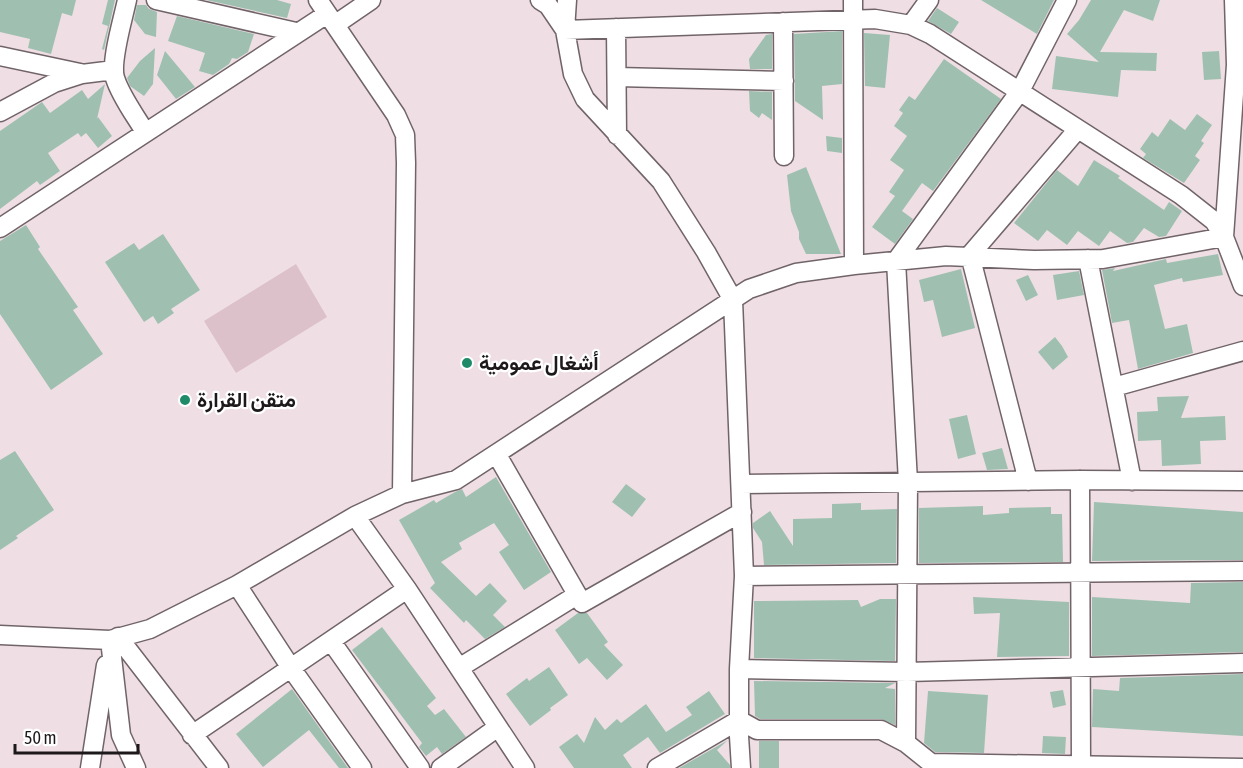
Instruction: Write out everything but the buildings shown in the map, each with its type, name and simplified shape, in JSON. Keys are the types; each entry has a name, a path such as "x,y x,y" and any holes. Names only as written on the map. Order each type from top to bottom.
{"street":[{"path":"127,0 114,70 120,91 145,132"},
{"path":"156,0 296,32"},
{"path":"0,228 296,32 327,13 370,0"},
{"path":"540,0 548,5 565,30"},
{"path":"567,0 565,30 573,75 585,99 661,181 733,300 744,576 739,669 741,768"},
{"path":"854,0 854,265"},
{"path":"911,25 929,0"},
{"path":"906,742 908,482 896,261 1020,91 1067,0"},
{"path":"1224,237 1238,108 1234,0"},
{"path":"327,13 396,115 405,135 402,494"},
{"path":"565,30 854,19 875,19 911,25 930,34 1020,91 1181,195 1214,220 1224,237 1243,286"},
{"path":"783,22 784,156"},
{"path":"616,28 617,135"},
{"path":"0,56 82,74"},
{"path":"0,112 54,82 82,74 114,70"},
{"path":"616,77 784,81"},
{"path":"970,255 1078,129"},
{"path":"0,635 114,638 161,626 237,585 355,516 402,494 456,480 749,289 796,273 854,265 970,255 1034,260 1102,259 1224,237"},
{"path":"970,255 1028,481"},
{"path":"1088,259 1132,481"},
{"path":"1114,387 1243,351"},
{"path":"497,455 582,603 742,512"},
{"path":"741,484 1080,480 1243,481"},
{"path":"1080,480 1081,767"},
{"path":"355,516 407,589 525,768"},
{"path":"744,576 1243,571"},
{"path":"237,585 291,668 362,768"},
{"path":"192,735 407,589"},
{"path":"459,668 577,595"},
{"path":"114,638 219,768"},
{"path":"90,768 114,638"},
{"path":"114,638 121,735 135,768"},
{"path":"331,641 420,768"},
{"path":"739,669 907,672 1243,663"},
{"path":"739,720 757,730 881,730 906,742 932,763 995,766 1243,768"},
{"path":"657,768 739,720"},
{"path":"441,768 498,728"}],"shaded area":[{"path":"296,264 327,317 236,373 204,321"}],"place":[{"name":"أشغال عمومية","path":"467,363"},
{"name":"متقن القرارة","path":"185,400"}]}
